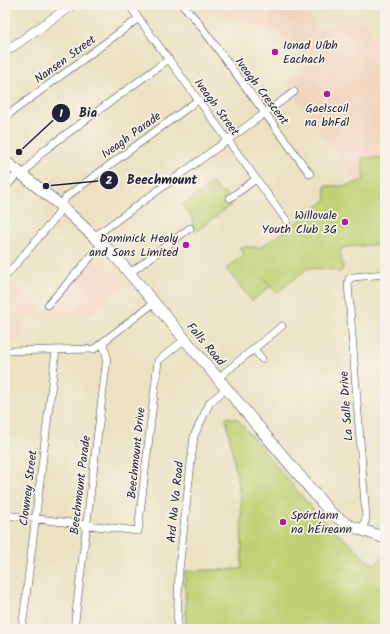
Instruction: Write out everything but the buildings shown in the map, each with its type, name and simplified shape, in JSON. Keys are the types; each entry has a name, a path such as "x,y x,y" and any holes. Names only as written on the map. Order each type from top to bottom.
{"main road":[{"name":"Falls Road","path":"5,161 99,239 155,302 325,507 336,517 362,531 385,538"}],"street":[{"path":"5,52 72,5"},
{"name":"Iveagh Street","path":"129,5 287,221"},
{"name":"Iveagh Crescent","path":"183,5 197,20 310,174"},
{"name":"Nansen Street","path":"5,117 139,18"},
{"path":"5,188 41,153 169,60"},
{"path":"48,305 99,239 265,112 294,92"},
{"name":"Iveagh Parade","path":"5,277 56,217 68,195 198,100"},
{"path":"230,198 256,179"},
{"path":"130,273 190,228"},
{"name":"La Salle Drive","path":"362,531 366,518 348,283 349,279 353,277 385,274"},
{"path":"5,351 94,349 155,302"},
{"path":"218,378 282,326"},
{"name":"Beechmount Drive","path":"86,526 138,531 158,360 185,339"},
{"name":"Beechmount Parade","path":"74,629 107,357 103,343"},
{"path":"254,349 262,359"},
{"name":"Clowney Street","path":"22,629 56,350"},
{"name":"Ard Na Va Road","path":"176,629 179,570 194,436 210,402 226,389"},
{"path":"5,515 86,526"}],"shaded area":[{"name":"Gaelscoil na bhFál","path":"198,5 302,5 320,29 349,20 368,22 369,37 385,36 385,158 362,158 364,180 358,183 295,97 297,95 287,82 303,70 302,64 279,34 240,19 207,12 205,14"},
{"path":"98,255 126,286 88,316 22,318 23,341 5,342 5,284 8,282 49,313"}],"green space":[{"path":"362,158 385,158 385,244 346,247 340,250 343,269 339,273 336,270 308,268 277,293 271,286 252,301 226,269 244,254 239,247 261,247 306,216 326,200 325,186 346,186 364,180"},
{"path":"213,183 221,194 224,192 231,205 195,232 193,219 182,205"},
{"name":"Spórtlann na hÉireann","path":"226,417 237,419 322,520 354,547 366,560 374,564 385,557 385,629 186,629 185,571 242,569 241,500"}],"waterway":[{"path":"380,30 385,28"}],"place":[{"name":"Ionad Uíbh Eachach","path":"275,52"},
{"name":"Gaelscoil na bhFál","path":"327,94"},
{"name":"Bia","path":"19,152"},
{"name":"Beechmount","path":"46,186"},
{"name":"Willovale Youth Club 3G","path":"345,222"},
{"name":"Dominick Healy and Sons Limited","path":"186,245"},
{"name":"Spórtlann na hÉireann","path":"283,522"}]}
